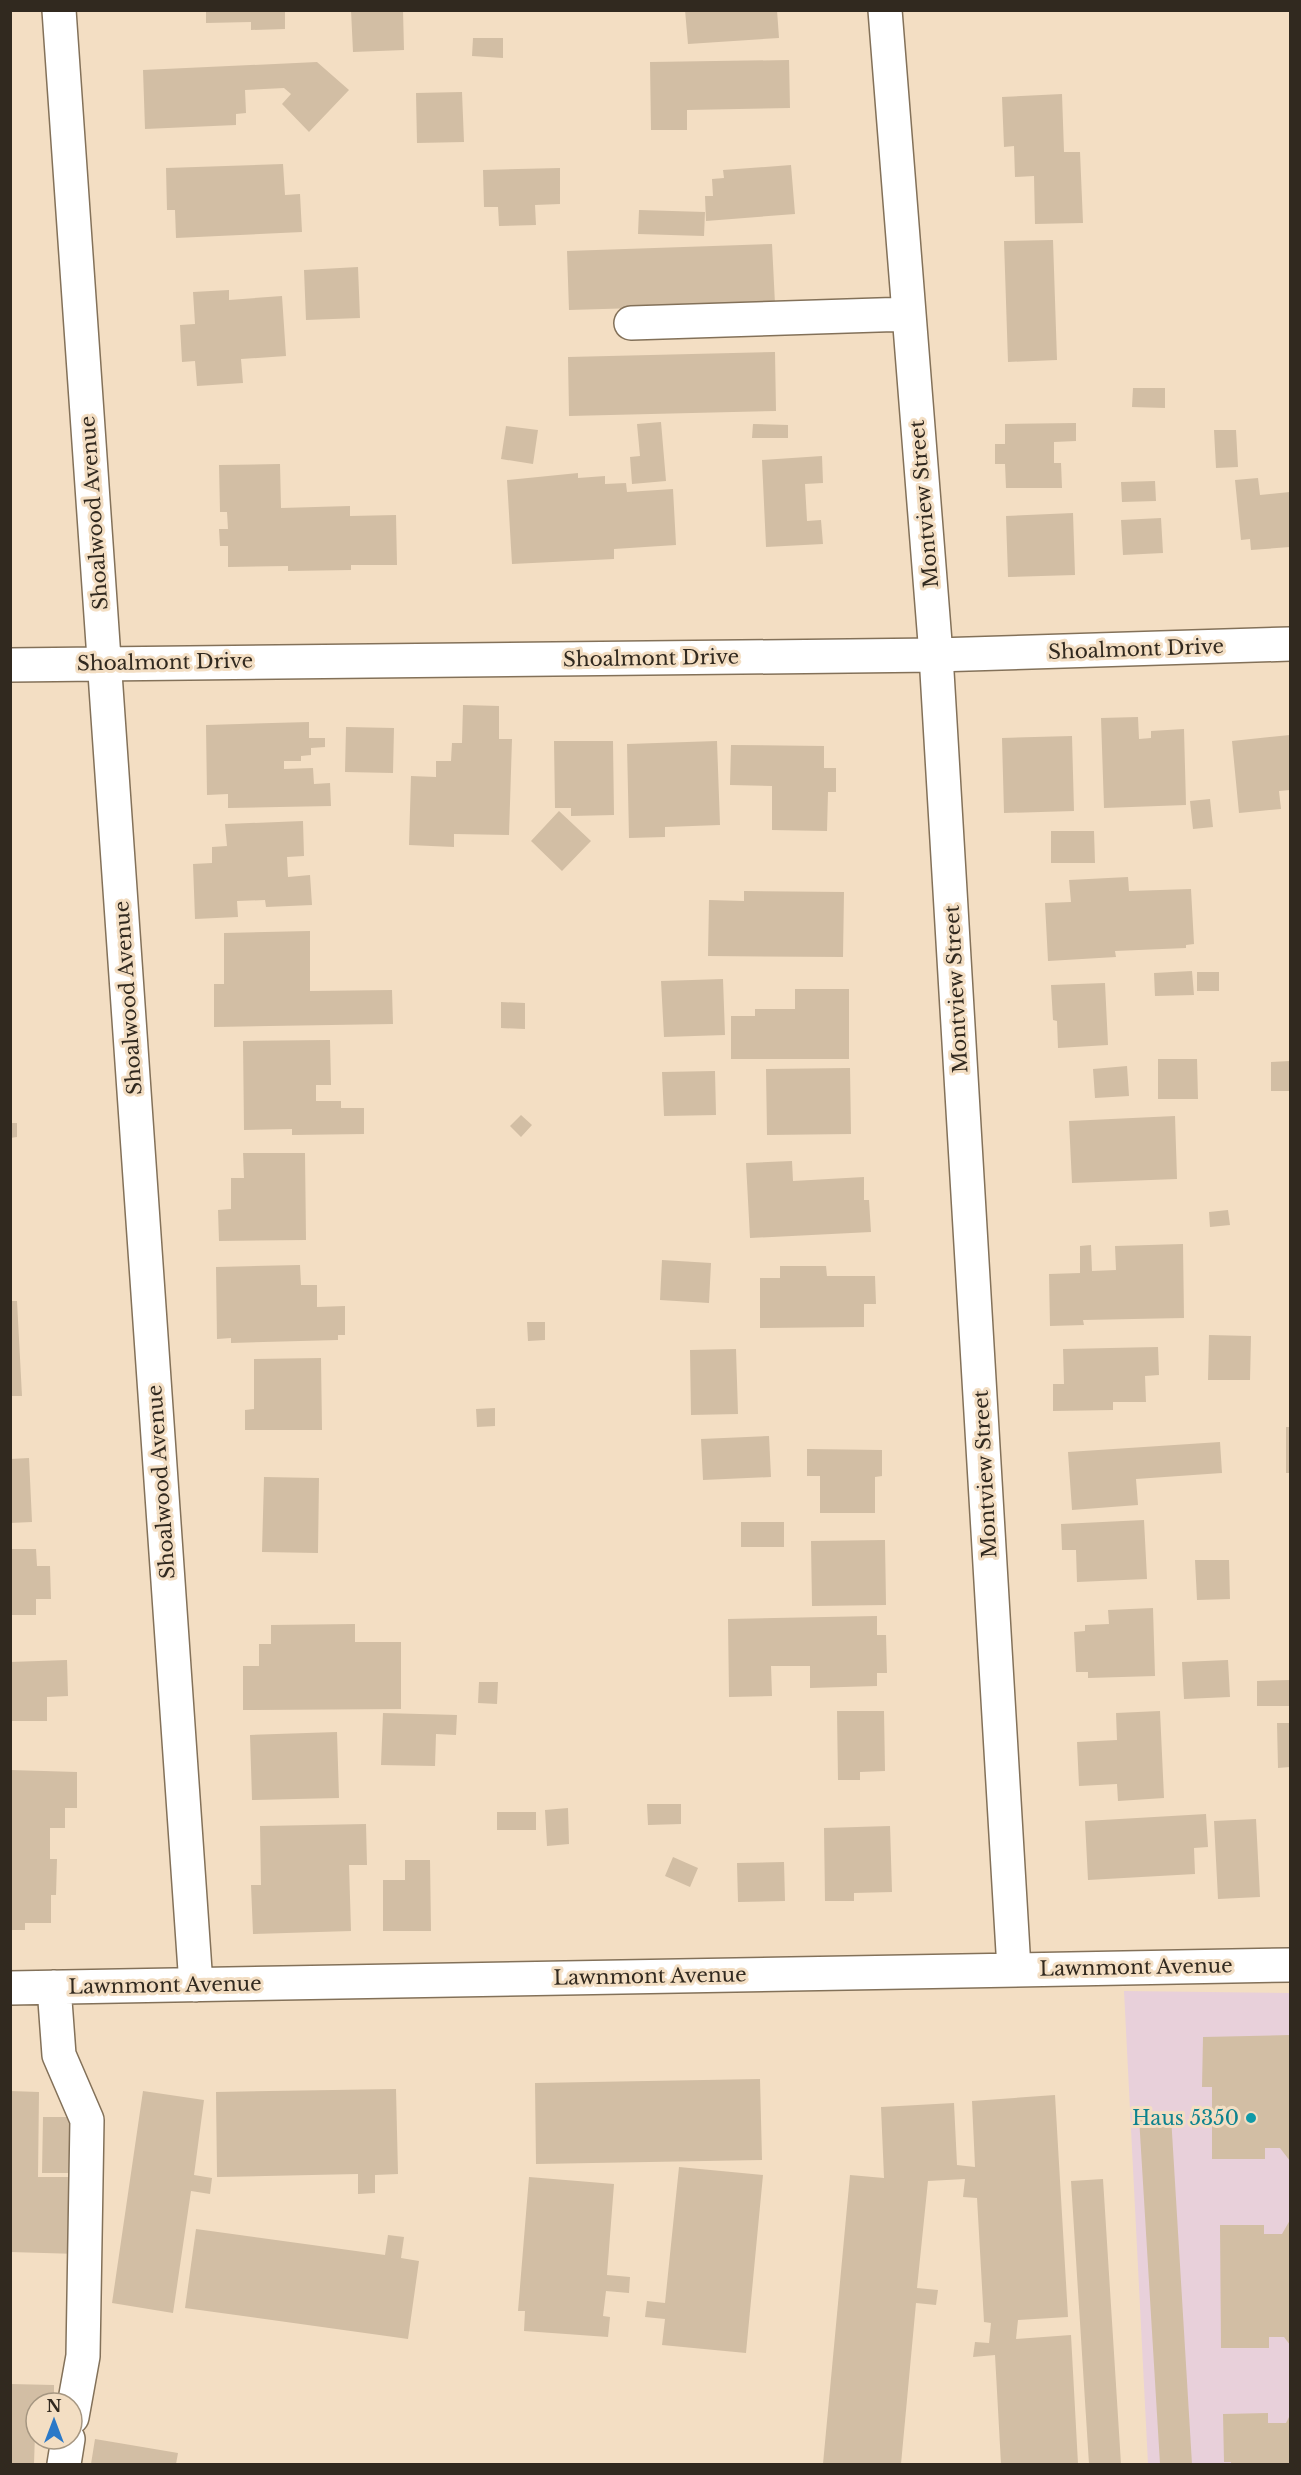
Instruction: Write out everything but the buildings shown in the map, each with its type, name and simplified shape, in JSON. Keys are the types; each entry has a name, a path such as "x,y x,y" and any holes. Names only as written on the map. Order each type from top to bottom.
{"street":[{"name":"Shoalwood Avenue","path":"59,10 196,1985"},
{"name":"Montview Street","path":"885,10 936,655 1014,1969"},
{"path":"631,323 909,314"},
{"name":"Shoalmont Drive","path":"10,665 936,655 1290,644"},
{"name":"Lawnmont Avenue","path":"10,1988 1290,1965"},
{"path":"54,1988 59,2055 87,2120 83,2356 77,2391"}],"shaded area":[{"path":"1124,1991 1290,1993 1290,2464 1148,2464"}],"place":[{"name":"Haus 5350","path":"1251,2118"}]}
